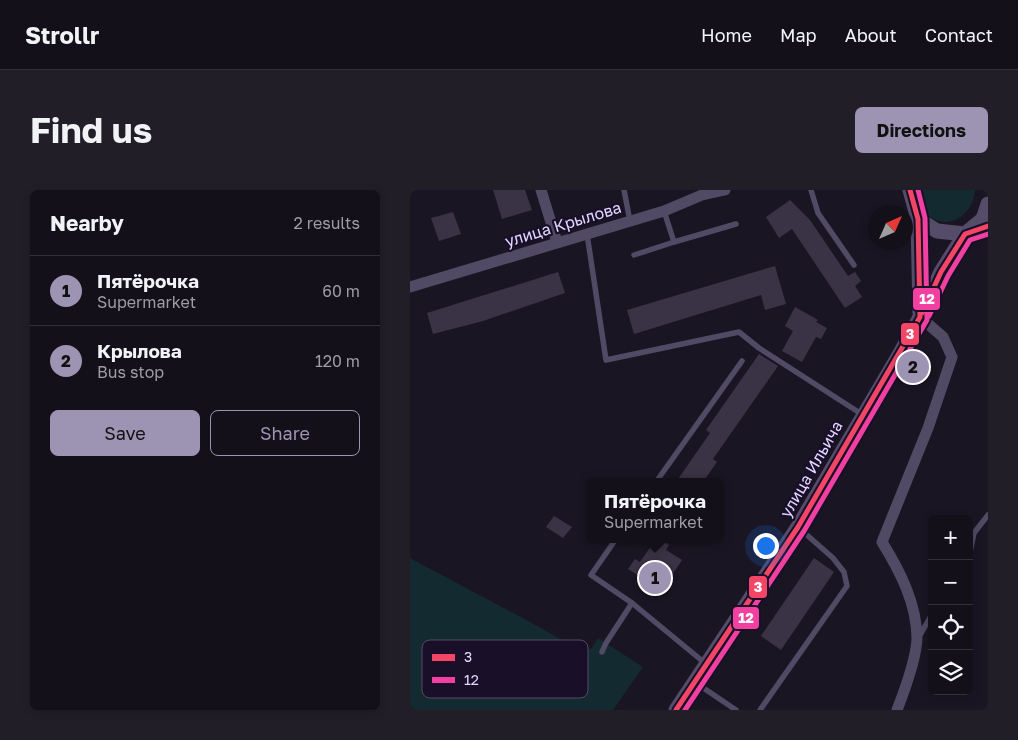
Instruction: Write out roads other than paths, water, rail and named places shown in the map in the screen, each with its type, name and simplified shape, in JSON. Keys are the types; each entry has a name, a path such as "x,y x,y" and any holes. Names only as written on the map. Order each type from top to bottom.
{"street":[{"path":"541,190 557,242"},
{"name":"улица Крылова","path":"410,287 664,211 702,193 725,190"},
{"name":"улица Ильича","path":"910,190 918,220 920,317"},
{"name":"улица Ильича","path":"676,710 798,527 898,357 920,317 941,272 966,234 983,219 988,204"},
{"path":"918,220 937,231 966,234 988,226"},
{"path":"898,710 906,688 917,641 910,600 892,558 882,542 928,428 952,357 943,337 920,317"}],"lane":[{"path":"624,190 630,220"},
{"path":"811,190 818,213 854,265"},
{"path":"664,211 674,242"},
{"path":"634,255 736,224"},
{"path":"587,234 606,360 739,332 759,348 863,415"},
{"path":"659,478 742,361"},
{"path":"973,538 974,533 988,515"},
{"path":"760,710 847,586 844,572 833,558 798,527"},
{"path":"613,543 592,575 632,603 706,664"},
{"path":"602,652 632,603"},
{"path":"917,641 928,621"},
{"path":"695,682 736,710"}],"place":[{"name":"Крылова","path":"913,367"},
{"name":"Пятёрочка","path":"655,578"}]}
